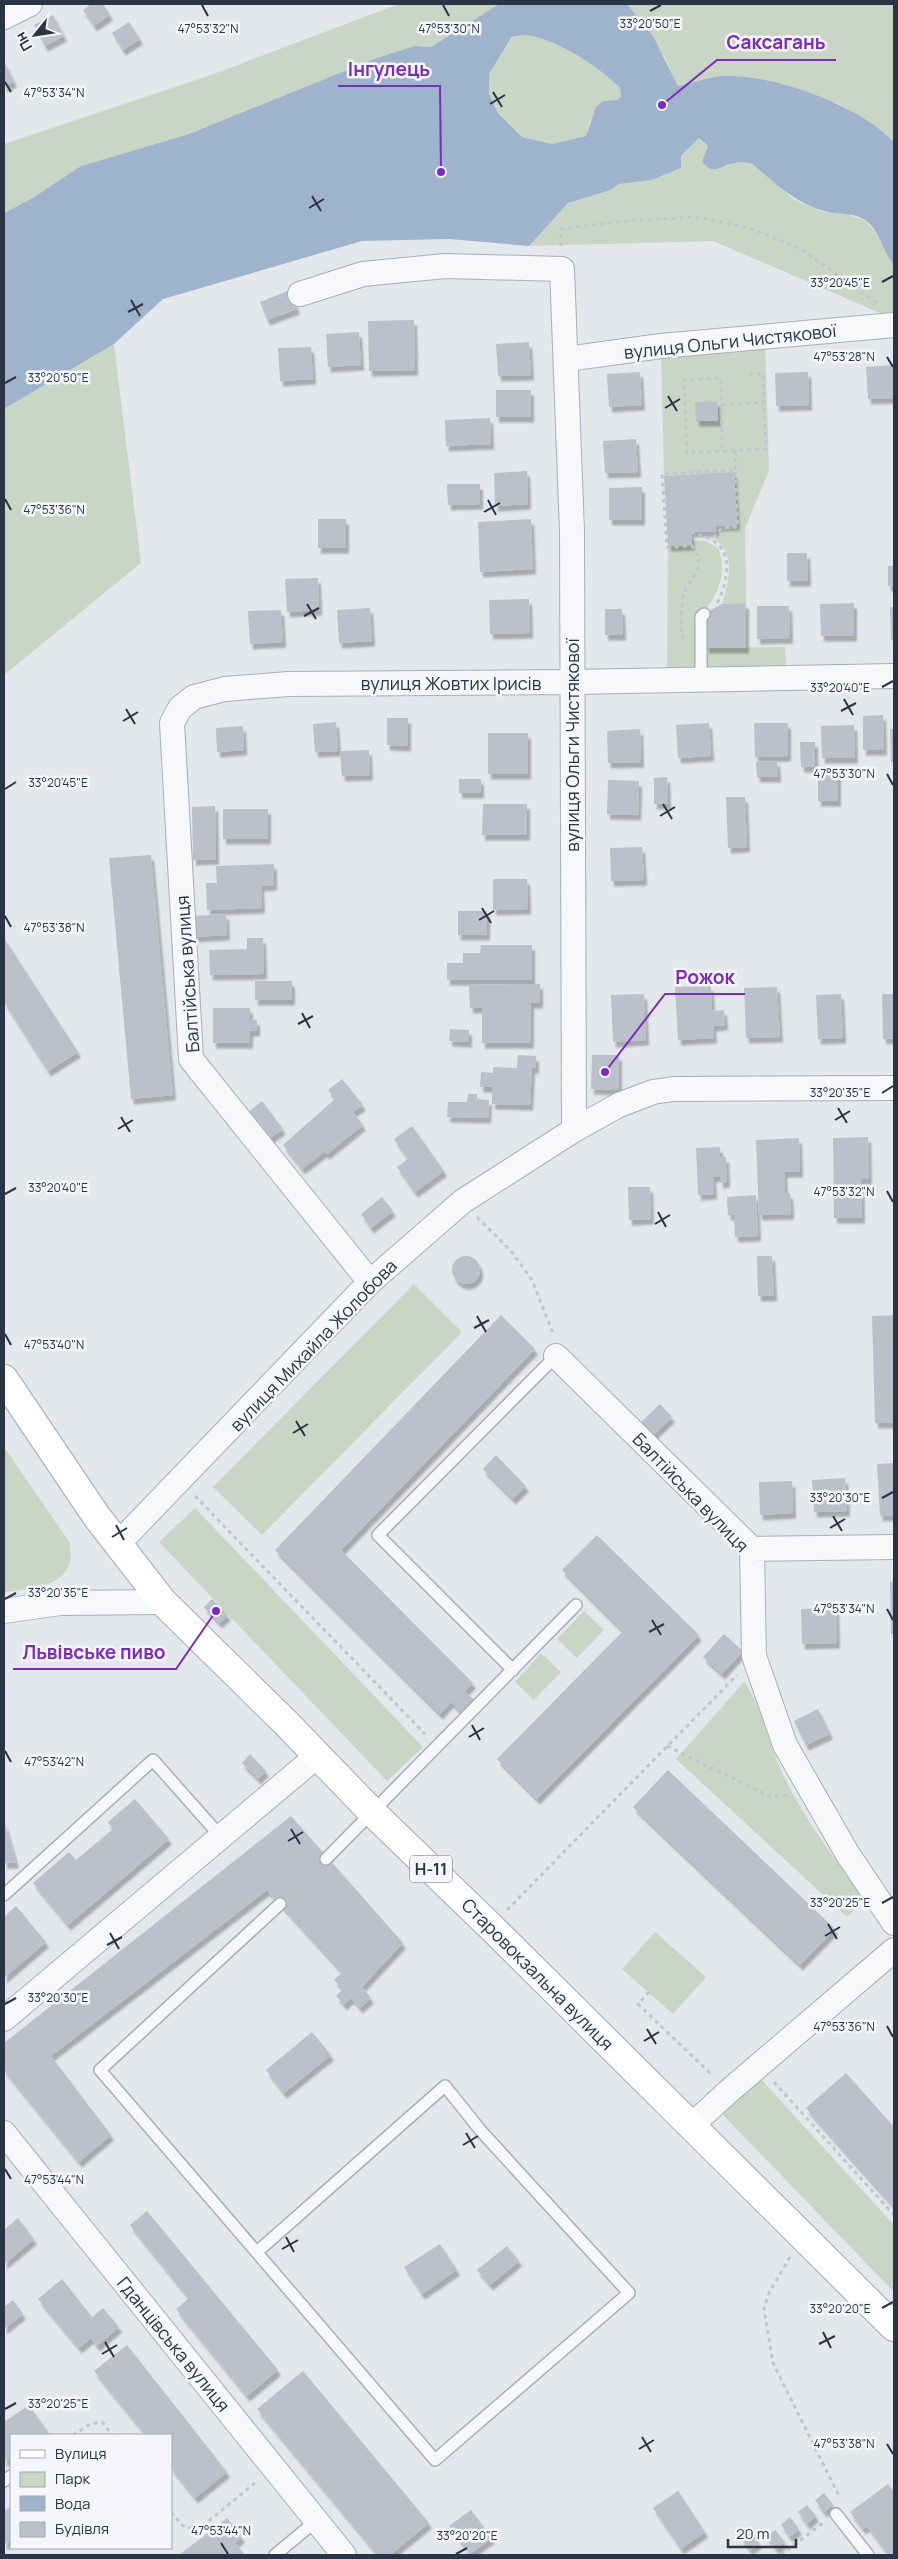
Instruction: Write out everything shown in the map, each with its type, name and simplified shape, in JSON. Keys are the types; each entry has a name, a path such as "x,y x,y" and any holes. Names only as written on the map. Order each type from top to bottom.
{"main road":[{"name":"Старовокзальна вулиця","path":"4,1379 117,1544 163,1602 373,1813 804,2235 894,2326"}],"street":[{"path":"4,17 30,4"},
{"path":"300,294 363,274 445,266 562,269"},
{"name":"вулиця Ольги Чистякової","path":"562,269 567,360 572,532 571,682 574,1130"},
{"name":"вулиця Ольги Чистякової","path":"567,360 661,346 894,325"},
{"name":"вулиця Жовтих Ірисів","path":"172,724 180,708 194,697 224,689 288,684 571,682 701,678 894,676"},
{"name":"Балтійська вулиця","path":"172,724 191,1058 370,1282"},
{"name":"вулиця Михайла Жолобова","path":"117,1544 180,1482 370,1282 463,1201 574,1130 619,1105 653,1092 674,1089 894,1088"},
{"name":"Балтійська вулиця","path":"556,1356 752,1549 754,1656 785,1745 847,1854 894,1923"},
{"path":"752,1549 894,1547"},
{"path":"4,1612 60,1603 163,1602"},
{"path":"4,2019 317,1756"},
{"path":"692,2126 729,2091 894,1950"},
{"name":"Гданцівська вулиця","path":"4,2133 344,2555"}],"lane":[{"path":"701,678 701,617 704,614"},
{"path":"513,1670 378,1535 556,1356"},
{"path":"326,1859 576,1605"},
{"path":"4,1895 153,1760 221,1838"},
{"path":"256,2252 444,2086 481,2131 630,2293 434,2460 100,2070 280,1904"},
{"path":"836,2514 868,2555"},
{"path":"275,2555 317,2520"}],"path":[{"path":"562,269 561,229 623,221 698,217 752,229 800,249 879,305"},
{"path":"722,452 721,378 684,380 687,453 722,452 766,449 763,374 749,374"},
{"path":"722,405 764,402"},
{"path":"711,540 722,528 738,526 735,451"},
{"path":"702,642 689,643 682,636 685,590 696,577 698,561 692,546 667,547 662,474 735,470"},
{"path":"691,532 717,543 724,555 726,577 724,590 716,605 704,614"},
{"path":"463,1201 511,1252 532,1280 552,1327 556,1356"},
{"path":"180,1482 438,1747"},
{"path":"491,1927 754,1656"},
{"path":"667,1746 771,1797 811,1791"},
{"path":"649,1992 638,2004 729,2091"},
{"path":"759,2066 894,2215"},
{"path":"781,2555 836,2514 838,2494 773,2363 764,2309 769,2293 804,2235"},
{"path":"75,2434 90,2424 102,2422 111,2434"},
{"path":"172,2513 183,2526 198,2530 274,2467"}],"green space":[{"path":"399,4 499,4 431,47 414,46 374,59 189,134 81,166 31,199 4,213 4,144 211,75"},
{"path":"625,4 894,4 894,142 886,134 839,104 723,76 678,86 664,56"},
{"path":"523,35 548,41 575,54 600,71 620,88 621,97 617,100 603,101 590,121 586,136 552,144 522,137 498,113 489,94 489,74 513,37"},
{"path":"699,138 708,146 715,170 734,163 751,163 795,200 824,212 846,214 864,220 881,238 894,264 894,319 713,241 529,246 568,203 611,190 619,184 652,180 681,168 681,157"},
{"path":"765,337 769,470 745,529 746,603 722,604 727,587 729,569 726,553 722,545 715,539 718,533 716,531 735,529 737,525 734,472 664,476 661,346"},
{"path":"114,344 141,563 4,675 4,409"},
{"path":"691,540 706,541 718,548 722,567 716,594 705,610 698,616 699,648 785,647 786,668 667,670 668,546 691,545"},
{"path":"414,1284 462,1332 262,1535 213,1487"},
{"path":"4,1447 70,1543 71,1556 70,1563 65,1572 51,1583 4,1592"},
{"path":"195,1508 423,1747 387,1781 159,1542"},
{"path":"584,1611 604,1630 577,1658 557,1639"},
{"path":"541,1653 561,1672 534,1700 515,1682"},
{"path":"744,1682 755,1700 776,1759 794,1797 828,1849 865,1899 847,1917 676,1759"},
{"path":"655,1932 706,1977 673,2014 622,1969"},
{"path":"759,2077 894,2225 894,2292 723,2115"}],"water":[{"path":"499,4 627,4 653,36 678,86 723,76 766,80 790,86 838,104 879,128 894,142 894,264 875,230 865,220 860,217 824,211 803,203 751,163 730,164 718,169 711,169 702,162 708,146 699,138 681,156 681,168 652,180 619,184 611,190 568,203 529,246 449,239 362,241 163,299 114,344 4,409 4,213 31,199 81,166 189,134 374,59 414,46 431,47","holes":["523,35 535,37 575,54 600,71 620,88 621,97 617,100 603,101 596,107 586,136 552,144 522,137 498,113 489,94 489,74 512,37"]}],"building":[{"path":"91,4 103,4 110,15 94,26 83,10"},
{"path":"53,15 64,36 45,46 34,25"},
{"path":"129,22 140,39 123,50 112,33"},
{"path":"4,61 14,82 4,87"},
{"path":"290,290 297,309 267,320 260,302"},
{"path":"414,320 415,370 369,371 368,321"},
{"path":"359,332 361,365 328,367 326,334"},
{"path":"529,342 531,375 498,376 496,344"},
{"path":"311,347 313,379 280,381 278,348"},
{"path":"894,365 894,398 868,399 866,367"},
{"path":"640,372 642,405 609,407 607,374"},
{"path":"808,372 809,405 776,406 775,373"},
{"path":"496,390 531,390 531,417 496,417"},
{"path":"717,401 718,421 696,421 695,402"},
{"path":"490,418 491,444 446,446 445,420"},
{"path":"636,439 638,472 605,473 603,441"},
{"path":"527,471 528,504 495,506 494,473"},
{"path":"734,472 737,525 716,526 716,531 691,532 692,545 668,546 664,476"},
{"path":"447,484 480,484 480,504 448,505"},
{"path":"642,487 642,520 609,520 609,488"},
{"path":"318,519 346,519 346,548 318,548"},
{"path":"531,519 533,569 480,572 478,522"},
{"path":"787,553 807,553 808,581 787,581"},
{"path":"888,566 894,566 894,586 888,586"},
{"path":"318,578 319,610 287,612 285,579"},
{"path":"529,599 530,633 490,634 489,600"},
{"path":"746,603 746,648 706,648 704,614 722,604"},
{"path":"854,603 854,636 821,636 820,604"},
{"path":"757,606 789,606 790,638 757,639"},
{"path":"890,607 894,607 894,640 891,640"},
{"path":"370,608 372,641 339,643 337,610"},
{"path":"605,609 622,609 623,635 605,635"},
{"path":"281,610 283,642 250,644 248,611"},
{"path":"883,715 884,750 863,750 863,716"},
{"path":"387,718 408,718 408,746 387,745"},
{"path":"336,722 338,751 315,752 313,724"},
{"path":"709,723 711,756 678,758 676,725"},
{"path":"754,723 788,723 788,756 755,757"},
{"path":"854,725 855,758 822,758 821,726"},
{"path":"243,726 244,750 217,752 216,728"},
{"path":"640,729 641,762 608,763 607,731"},
{"path":"890,729 894,729 894,762 891,762"},
{"path":"488,733 528,733 528,774 488,774"},
{"path":"800,742 815,742 815,767 801,767"},
{"path":"369,750 370,775 342,776 340,751"},
{"path":"777,761 778,777 757,777 756,762"},
{"path":"818,767 838,767 838,801 818,801"},
{"path":"667,777 668,804 654,804 654,778"},
{"path":"459,779 481,779 481,793 459,793"},
{"path":"608,780 639,781 638,815 607,814"},
{"path":"726,797 745,797 747,847 728,848"},
{"path":"483,804 527,804 527,835 482,835"},
{"path":"215,806 216,859 193,860 192,807"},
{"path":"223,809 268,809 268,839 223,839"},
{"path":"642,847 644,880 611,881 610,848"},
{"path":"151,855 173,1095 131,1099 109,858"},
{"path":"274,864 274,885 261,886 262,908 207,910 206,883 217,883 216,866"},
{"path":"493,879 527,879 528,909 493,910"},
{"path":"458,911 487,911 487,935 458,935"},
{"path":"226,914 227,935 194,937 193,916"},
{"path":"4,938 78,1052 48,1071 4,1002"},
{"path":"247,938 263,938 264,974 210,975 209,950 247,949"},
{"path":"481,945 532,945 532,980 447,980 447,963 463,963 463,953 480,953"},
{"path":"255,981 292,981 292,1000 255,1000"},
{"path":"540,984 540,1003 531,1003 531,1043 482,1043 482,1008 470,1008 469,985"},
{"path":"711,986 712,1011 724,1010 725,1025 713,1026 714,1038 678,1040 675,987"},
{"path":"777,987 780,1037 746,1038 744,988"},
{"path":"644,994 646,1040 613,1042 611,995"},
{"path":"841,994 843,1038 818,1039 816,995"},
{"path":"882,994 894,994 894,1038 883,1039"},
{"path":"213,1008 250,1008 250,1019 257,1020 257,1031 250,1031 250,1043 213,1043"},
{"path":"450,1029 469,1030 469,1042 449,1041"},
{"path":"518,1055 536,1056 536,1068 532,1068 530,1105 492,1104 492,1087 480,1087 481,1072 493,1073 493,1067 517,1068"},
{"path":"592,1055 619,1055 619,1090 591,1089"},
{"path":"342,1079 363,1105 353,1112 363,1125 327,1154 324,1152 302,1169 283,1145 335,1099 328,1090"},
{"path":"468,1094 477,1094 477,1099 489,1100 488,1118 447,1117 448,1102 467,1102"},
{"path":"262,1101 283,1129 266,1141 246,1114"},
{"path":"412,1126 444,1171 415,1192 397,1167 408,1159 394,1139"},
{"path":"868,1137 869,1179 861,1179 862,1218 834,1218 833,1138"},
{"path":"799,1138 800,1172 784,1172 785,1193 790,1193 791,1214 759,1215 756,1140"},
{"path":"720,1147 720,1157 726,1157 727,1182 720,1183 720,1176 713,1177 714,1194 698,1195 696,1148"},
{"path":"628,1187 650,1187 651,1219 629,1220"},
{"path":"756,1195 758,1236 735,1237 734,1215 728,1215 727,1197"},
{"path":"382,1197 393,1211 371,1228 361,1214"},
{"path":"466,1256 476,1260 480,1270 476,1280 466,1284 456,1280 452,1270 456,1260"},
{"path":"757,1256 772,1256 774,1296 758,1296"},
{"path":"501,1315 535,1349 341,1550 473,1683 465,1691 477,1703 465,1716 451,1702 440,1714 275,1550"},
{"path":"894,1315 894,1423 875,1423 872,1316"},
{"path":"660,1404 672,1417 652,1436 640,1423"},
{"path":"496,1455 526,1486 513,1499 483,1469"},
{"path":"894,1463 894,1515 880,1516 877,1464"},
{"path":"845,1478 847,1511 814,1512 812,1480"},
{"path":"792,1481 793,1513 760,1515 759,1482"},
{"path":"597,1535 699,1635 537,1799 497,1759 623,1631 562,1570"},
{"path":"890,1582 894,1582 894,1634 891,1634"},
{"path":"212,1599 228,1615 219,1623 204,1607"},
{"path":"836,1608 837,1643 802,1644 801,1609"},
{"path":"724,1634 743,1651 722,1674 703,1657"},
{"path":"818,1709 830,1734 806,1745 794,1721"},
{"path":"250,1754 266,1771 258,1779 242,1763"},
{"path":"668,1770 835,1929 800,1965 633,1807"},
{"path":"135,1799 169,1839 68,1925 33,1883 69,1852 76,1860 113,1829 108,1822"},
{"path":"291,1816 403,1943 362,1987 371,1998 360,2008 351,1998 344,2005 336,1996 343,1989 334,1980 342,1972 267,1890 51,2056 111,2135 79,2162 4,2070 4,2043"},
{"path":"4,1821 16,1863 4,1863"},
{"path":"16,1906 46,1942 4,1978 4,1917"},
{"path":"312,2032 331,2055 284,2093 266,2070"},
{"path":"846,2073 894,2127 894,2207 806,2108"},
{"path":"147,2211 278,2370 247,2396 176,2309 189,2298 130,2225"},
{"path":"18,2218 34,2239 4,2264 4,2230"},
{"path":"440,2244 457,2270 422,2294 404,2267"},
{"path":"507,2246 519,2261 490,2285 477,2270"},
{"path":"62,2279 92,2317 103,2308 119,2327 97,2346 91,2338 79,2348 38,2299"},
{"path":"13,2300 23,2314 4,2329 4,2307"},
{"path":"127,2345 227,2472 195,2498 172,2469 172,2434 145,2434 94,2371"},
{"path":"303,2371 429,2523 390,2555 378,2555 257,2409"},
{"path":"29,2405 48,2432 45,2434 10,2434 10,2458 4,2462 4,2422"},
{"path":"888,2484 894,2492 894,2555 889,2555 867,2526 863,2529 850,2512"},
{"path":"678,2491 705,2532 681,2549 653,2508"},
{"path":"824,2493 833,2505 824,2512 815,2500"},
{"path":"807,2505 816,2516 807,2524 798,2512"},
{"path":"10,2507 10,2541 4,2545 4,2511"},
{"path":"471,2510 492,2538 470,2554 449,2526"},
{"path":"790,2517 799,2529 790,2537 781,2525"},
{"path":"227,2518 242,2537 235,2543 245,2555 179,2555"},
{"path":"775,2530 785,2542 776,2549 766,2537"},
{"path":"750,2531 759,2543 750,2550 741,2539"}],"place":[{"name":"Саксагань","path":"662,105"},
{"name":"Інгулець","path":"441,172"},
{"name":"Рожок","path":"605,1072"},
{"name":"Львівське пиво","path":"216,1611"}]}
